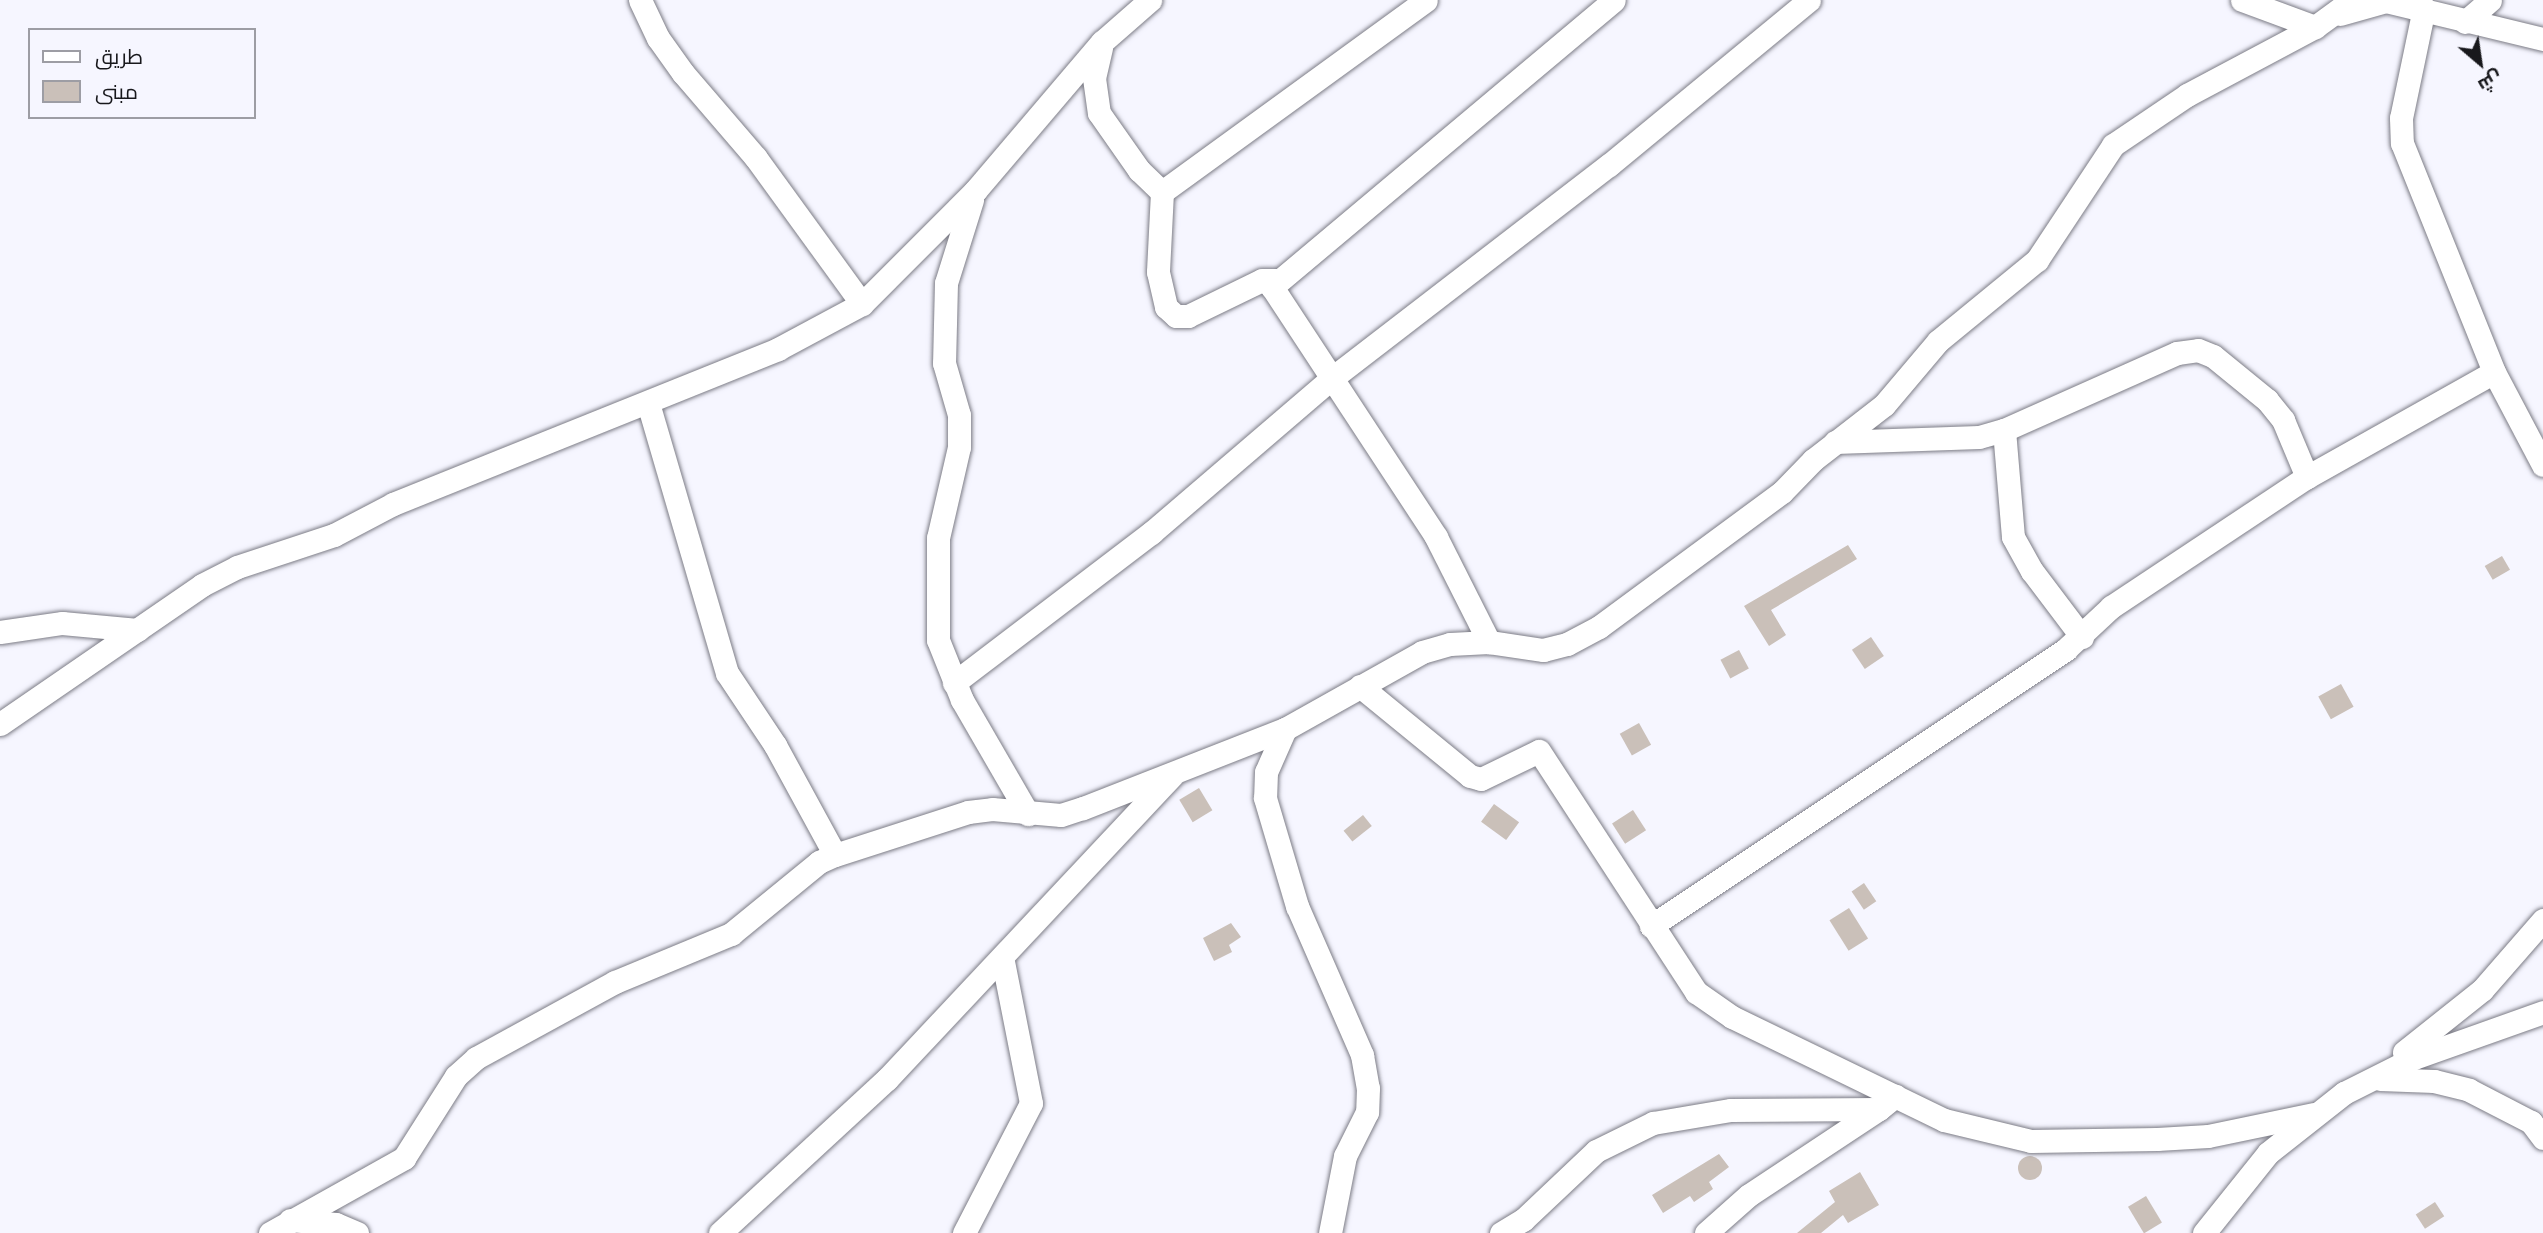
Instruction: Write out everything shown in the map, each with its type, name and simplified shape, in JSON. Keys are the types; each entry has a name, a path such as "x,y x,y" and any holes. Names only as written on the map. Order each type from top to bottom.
{"street":[{"path":"640,0 677,64 756,158 862,304"},
{"path":"0,724 202,585 237,567 334,535 393,504 648,404 778,349 862,304 975,191 1102,42 1150,0"},
{"path":"1162,192 1426,0"},
{"path":"1272,287 1614,0"},
{"path":"954,683 1151,533 1332,378 1546,214 1809,0"},
{"path":"2242,0 2315,25 2386,1 2424,8 2465,22 2543,39"},
{"path":"278,1227 404,1158 456,1076 476,1058 615,982 732,934 819,862 968,812 992,809 1061,815 1285,729 1422,652 1450,644 1489,642 1543,650 1567,644 1599,627 1782,492 1835,442 1897,391 1938,341 2036,260 2113,145 2187,95 2315,25 2352,0"},
{"path":"2465,22 2490,0"},
{"path":"2424,8 2399,132 2494,372 2543,466"},
{"path":"1102,42 1094,78 1099,113 1139,170 1162,192 1158,272 1166,307 1176,316 1188,316 1262,280 1275,279 1272,287"},
{"path":"975,191 946,284 944,363 959,415 959,447 938,538 938,640 954,683 1028,814"},
{"path":"1272,287 1436,537 1489,642"},
{"path":"1835,442 1952,440 2004,430 2177,353 2198,350 2213,356 2267,400 2283,420 2308,477"},
{"path":"1651,926 2082,636 2111,607 2308,477 2494,372"},
{"path":"648,404 727,673 775,745 835,855"},
{"path":"2004,430 2013,537 2032,571 2082,636"},
{"path":"0,632 62,623 138,630"},
{"path":"1360,686 1470,776 1481,779 1539,751 1680,972 1710,1003 1887,1103 1971,1129 2031,1141 2208,1136 2314,1114"},
{"path":"1285,729 1266,772 1265,797 1297,906 1362,1055 1368,1087 1367,1112 1345,1156 1330,1233"},
{"path":"720,1233 887,1079 1003,961 1176,772"},
{"path":"2204,1233 2268,1153 2314,1114 2456,1014 2501,970 2537,926 2543,904"},
{"path":"964,1233 1031,1103 1003,961"},
{"path":"2344,1093 2377,1079 2414,1058 2543,1012"},
{"path":"2377,1079 2434,1081 2469,1090 2531,1122 2543,1138"},
{"path":"1501,1233 1523,1220 1597,1151 1653,1123 1731,1110 1887,1103"},
{"path":"1706,1233 1749,1195 1887,1103"},
{"path":"278,1227 336,1224 357,1233"}],"building":[{"path":"1848,545 1857,559 1771,610 1786,635 1769,646 1744,606"},
{"path":"2502,556 2510,570 2493,580 2485,566"},
{"path":"1871,637 1884,656 1865,669 1852,650"},
{"path":"1739,650 1749,669 1730,678 1720,660"},
{"path":"2341,684 2354,707 2331,719 2318,697"},
{"path":"1639,723 1651,745 1632,756 1620,734"},
{"path":"1199,788 1212,810 1193,822 1179,800"},
{"path":"1494,804 1519,822 1506,840 1481,822"},
{"path":"1633,810 1646,830 1625,844 1612,824"},
{"path":"1363,815 1372,826 1352,842 1344,831"},
{"path":"1864,883 1876,901 1864,910 1852,891"},
{"path":"1849,908 1868,939 1849,951 1829,920"},
{"path":"1231,923 1241,937 1229,945 1232,952 1214,961 1203,938"},
{"path":"1719,1154 1729,1167 1709,1182 1713,1189 1694,1202 1690,1196 1663,1213 1652,1195"},
{"path":"2030,1156 2038,1160 2042,1168 2038,1176 2030,1180 2022,1176 2018,1168 2022,1160"},
{"path":"1860,1172 1879,1205 1848,1223 1843,1215 1821,1233 1797,1233 1835,1202 1829,1191"},
{"path":"2146,1196 2162,1223 2144,1233 2128,1207"},
{"path":"2435,1202 2444,1216 2425,1229 2416,1215"}]}
